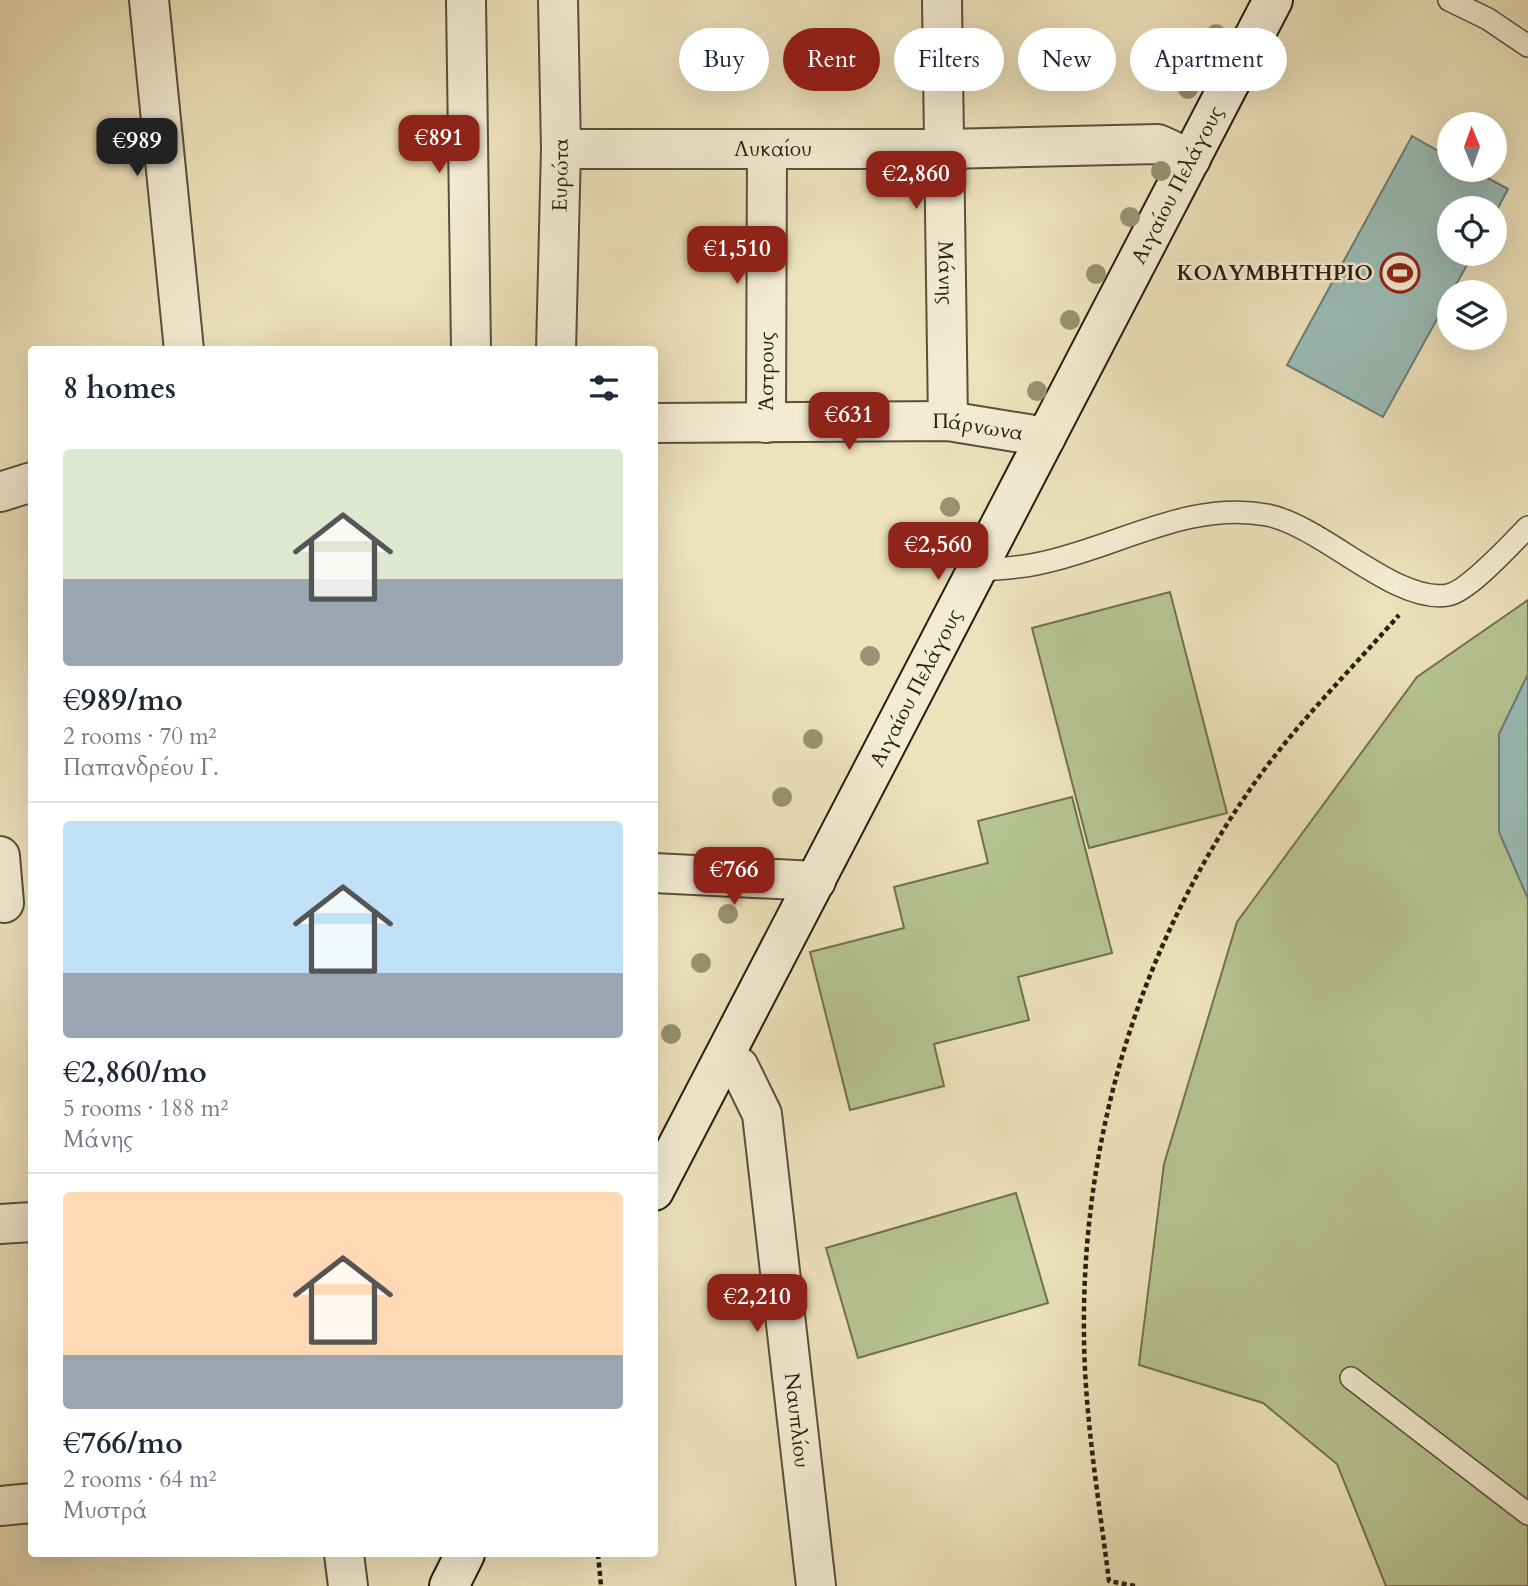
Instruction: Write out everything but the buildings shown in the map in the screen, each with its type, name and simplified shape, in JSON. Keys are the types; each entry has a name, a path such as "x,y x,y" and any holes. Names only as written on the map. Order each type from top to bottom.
{"street":[{"path":"149,0 184,346"},
{"path":"466,0 471,346"},
{"name":"Ευρώτα","path":"556,346 561,149 558,0"},
{"name":"Μάνης","path":"943,0 948,421"},
{"name":"Αιγαίου Πελάγους","path":"658,1177 669,1137 723,1060 1273,0"},
{"name":"Λυκαίου","path":"561,149 945,149 1158,144 1191,159"},
{"name":"Άστρους","path":"766,423 768,149"},
{"name":"Πάρνωνα","path":"658,423 948,421 1046,437"},
{"path":"0,492 28,483"},
{"path":"0,856 12,902"},
{"path":"658,873 816,881"},
{"name":"Ναυπλίου","path":"723,1060 738,1067 762,1114 816,1586"},
{"path":"0,1224 28,1222"},
{"path":"0,1506 28,1503"},
{"path":"344,1557 348,1586"},
{"path":"449,1586 464,1557"}],"lane":[{"path":"1449,0 1488,19 1528,46"},
{"path":"978,570 1042,563 1181,519 1229,512 1268,515 1301,528 1418,594 1450,595 1483,572 1528,527"},
{"path":"1351,1378 1528,1514"}],"path":[{"path":"1135,1586 1109,1581 1087,1394 1084,1339 1087,1244 1097,1164 1128,1033 1170,925 1224,829 1285,745 1418,594"},
{"path":"598,1557 601,1586"}],"green space":[{"path":"1170,592 1227,813 1089,848 1032,628"},
{"path":"1528,600 1528,1586 1386,1586 1337,1464 1263,1403 1139,1365 1164,1164 1237,922 1417,677"},
{"path":"1072,797 1112,953 1018,977 1029,1020 934,1044 944,1086 850,1110 810,952 904,928 894,887 988,863 978,821"},
{"path":"1016,1193 1048,1303 858,1358 826,1248"}],"water":[{"name":"ΚΟΛΥΜΒΗΤΗΡΙΟ","path":"1412,136 1437,150 1437,182 1495,182 1508,189 1504,196 1437,196 1437,266 1466,266 1459,280 1437,280 1437,319 1383,417 1287,365"},
{"path":"1528,674 1528,899 1499,832 1499,734"}],"place":[{"name":"ΚΟΛΥΜΒΗΤΗΡΙΟ","path":"1400,273"}]}
